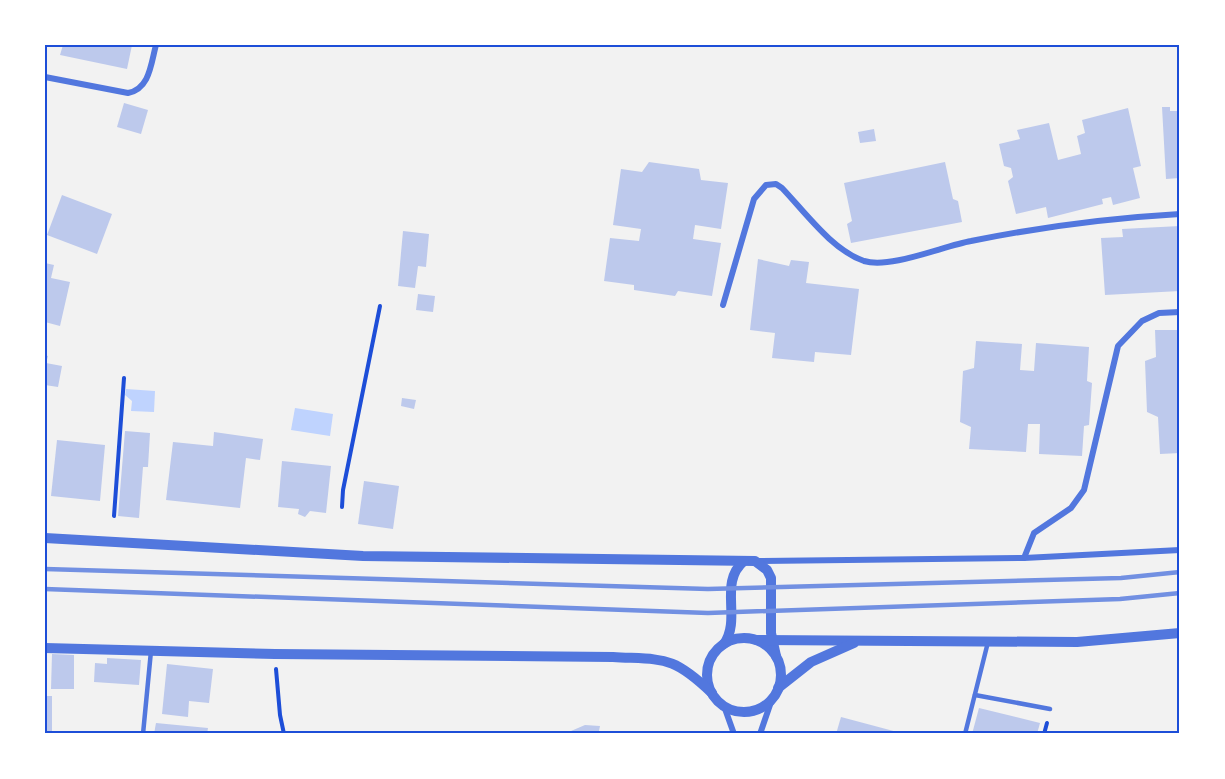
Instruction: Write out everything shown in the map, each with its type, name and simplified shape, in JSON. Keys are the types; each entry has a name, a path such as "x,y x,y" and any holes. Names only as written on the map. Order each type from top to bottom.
{"street":[{"path":"45,77 128,93 136,91 145,83 156,45"},
{"path":"723,305 754,199 766,185 776,184 782,188 844,250 865,261 884,263 982,239 1110,218 1180,213"},
{"path":"1024,558 1034,533 1071,508 1084,490 1118,346 1127,333 1142,321 1159,313 1180,312"},
{"path":"45,538 363,556 750,561 1024,558 1180,550"},
{"path":"750,561 767,570 771,578 772,639 781,675 760,734"},
{"path":"724,644 730,628 731,579 736,568 750,561"},
{"path":"771,578 784,561"},
{"path":"712,693 707,681 707,669 714,652 724,644 745,638 857,642 1077,642 1180,633"},
{"path":"756,640 768,646 776,656"},
{"path":"778,688 812,662 857,642"},
{"path":"45,648 274,654 613,657 667,660 689,672 724,706 734,734"},
{"path":"724,706 738,711 753,711 772,699"}],"lane":[{"path":"965,734 988,642"},
{"path":"143,734 151,651"},
{"path":"975,695 1050,710"}],"path":[{"path":"342,507 342,490 380,306"},
{"path":"114,516 124,378"},
{"path":"274,654 284,734"}],"water":[{"path":"126,389 155,391 154,412 131,411 132,401 125,395"},
{"path":"295,408 333,414 330,436 291,430"}],"building":[{"path":"63,45 132,45 127,69 60,55"},
{"path":"124,103 148,110 141,134 117,127"},
{"path":"1162,107 1170,107 1170,111 1180,111 1180,178 1166,179"},
{"path":"1128,108 1141,166 1133,168 1140,198 1113,205 1111,197 1102,199 1103,204 1048,218 1046,207 1016,214 1008,181 1013,177 1011,168 1004,166 999,144 1020,139 1017,130 1049,123 1058,160 1081,154 1077,136 1085,133 1082,120"},
{"path":"874,129 876,141 860,143 858,132"},
{"path":"649,162 699,169 701,180 728,183 721,229 695,225 693,239 721,243 712,296 678,291 675,296 634,290 634,285 604,281 610,238 639,241 641,229 613,225 621,169 642,172"},
{"path":"945,162 953,199 958,201 962,222 851,243 847,224 852,221 844,183"},
{"path":"62,195 112,214 97,254 47,235"},
{"path":"1180,226 1180,291 1105,295 1101,238 1123,237 1122,229"},
{"path":"403,231 429,234 426,267 418,266 415,288 398,286"},
{"path":"758,259 789,266 791,260 809,262 806,283 859,289 851,355 815,352 814,362 772,358 775,333 750,330"},
{"path":"45,263 54,265 51,278 70,282 60,326 45,322"},
{"path":"418,294 435,296 433,312 416,310"},
{"path":"1155,330 1180,330 1180,453 1160,454 1158,417 1147,412 1145,361 1156,357"},
{"path":"976,341 1022,344 1020,370 1034,371 1036,343 1089,347 1087,381 1092,383 1089,425 1084,426 1082,456 1039,454 1040,424 1028,424 1026,452 969,449 971,427 960,422 963,371 974,368"},
{"path":"45,355 48,356 46,363 62,366 58,387 45,385"},
{"path":"402,398 416,400 414,409 401,406"},
{"path":"125,431 150,433 148,467 143,467 139,518 118,516"},
{"path":"214,432 263,439 260,460 246,458 240,508 166,500 173,442 213,446"},
{"path":"57,440 105,445 100,501 51,496"},
{"path":"282,461 331,466 326,513 310,511 305,517 298,514 299,509 278,507"},
{"path":"364,481 399,486 393,529 358,524"},
{"path":"52,654 74,655 74,689 51,689"},
{"path":"107,658 141,660 139,685 94,682 95,663 107,664"},
{"path":"167,664 213,669 209,703 189,701 188,717 162,714"},
{"path":"45,696 52,696 52,734 45,734"},
{"path":"979,708 1040,723 1037,734 972,734"},
{"path":"841,717 901,733 901,734 836,734"},
{"path":"156,723 208,728 207,734 154,734"},
{"path":"585,725 600,726 599,731 606,734 564,734"}],"railway":[{"path":"45,569 708,589 1121,578 1180,572"},
{"path":"45,589 708,613 1120,599 1180,593"}]}
